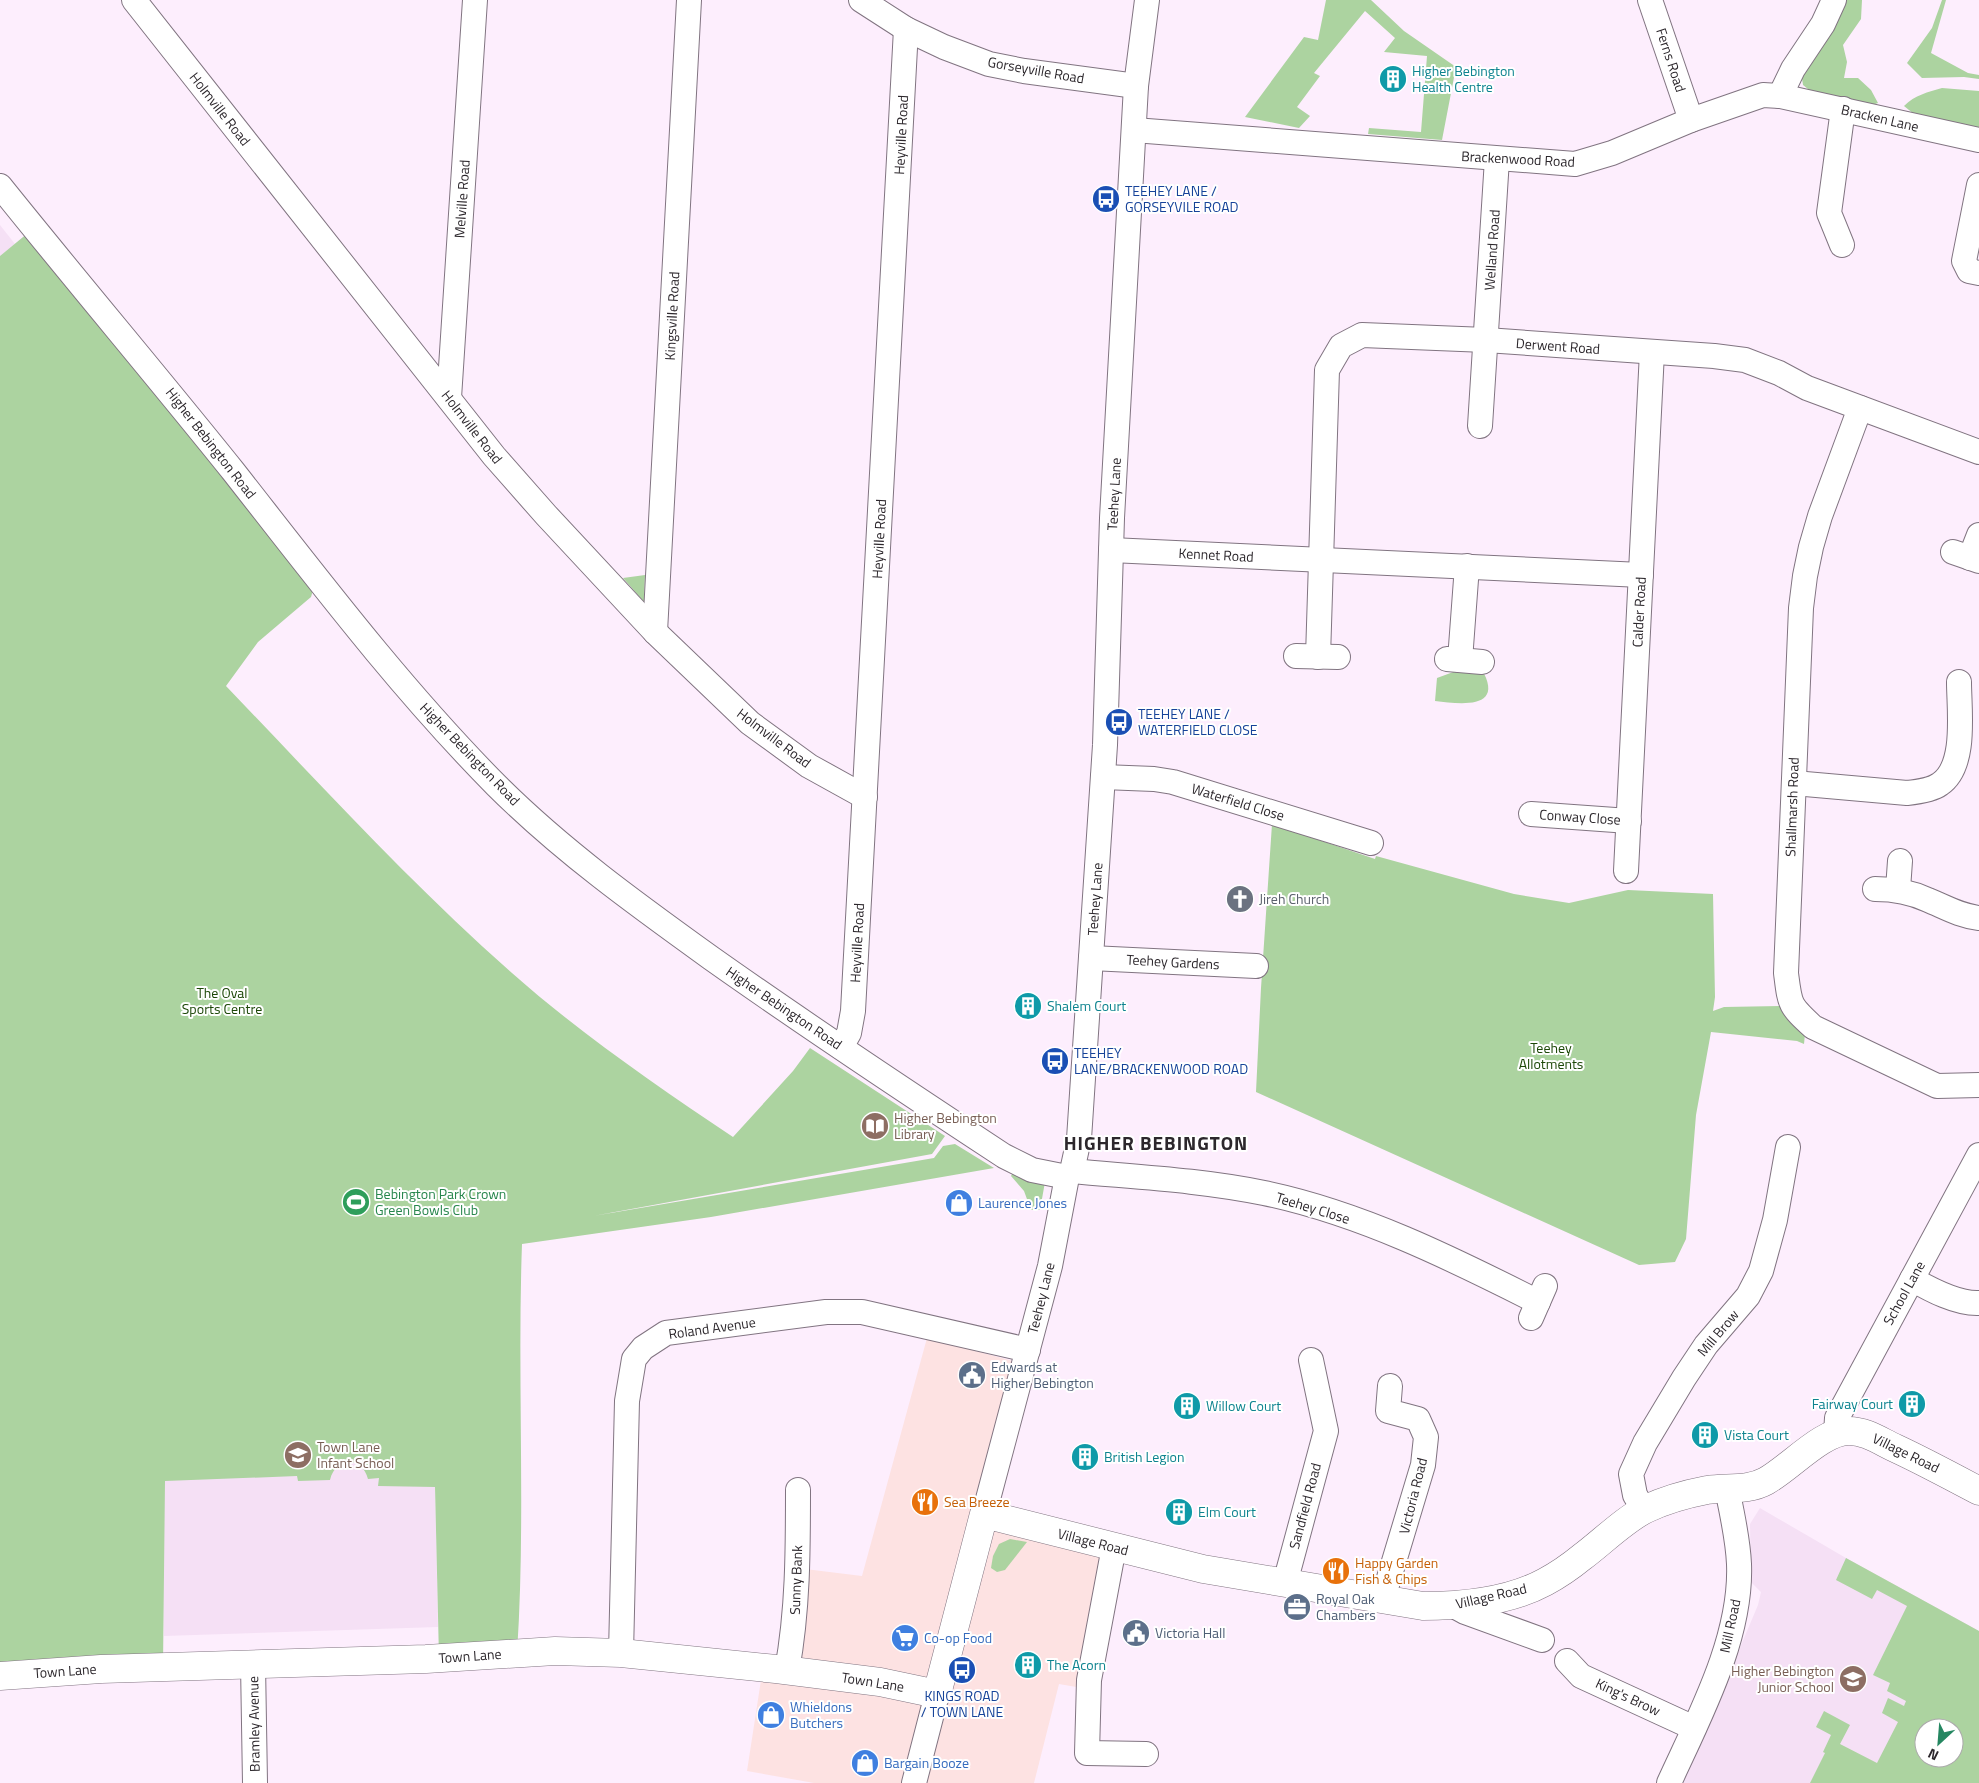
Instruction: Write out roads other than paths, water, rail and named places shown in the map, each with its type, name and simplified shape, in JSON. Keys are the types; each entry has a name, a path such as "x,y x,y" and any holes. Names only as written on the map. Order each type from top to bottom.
{"main road":[{"name":"Village Road","path":"984,1514 1203,1569 1423,1606 1454,1606 1512,1594 1544,1583 1581,1558 1644,1510 1672,1499 1706,1490 1748,1488 1765,1482 1796,1461 1819,1442 1836,1433 1848,1431 1863,1432 1979,1491"},
{"name":"Teehey Lane","path":"937,1694 984,1514"},
{"name":"Town Lane","path":"0,1676 101,1669 426,1659 555,1651 621,1653 787,1670 880,1682 937,1694"}],"street":[{"name":"Holmville Road","path":"134,0 494,456 546,515 655,632 750,723 809,766 865,797"},
{"name":"Melville Road","path":"450,398 475,0"},
{"name":"Kingsville Road","path":"655,632 689,0"},
{"name":"Gorseyville Road","path":"861,0 906,28 944,47 989,64 1024,71 1136,86"},
{"name":"Teehey Lane","path":"984,1514 1050,1266 1079,1139 1103,777 1111,550 1136,86 1147,0"},
{"name":"Ferns Road","path":"1650,0 1691,120"},
{"path":"1780,96 1793,69 1823,24 1834,0"},
{"name":"Heyville Road","path":"841,1046 849,1033 853,1011 906,28"},
{"name":"Brackenwood Road","path":"1134,130 1575,164 1612,153 1691,120 1763,94 1780,96"},
{"name":"Bracken Lane","path":"1780,96 1979,140"},
{"path":"1842,246 1829,213 1843,110"},
{"name":"Welland Road","path":"1479,426 1498,159"},
{"path":"1979,184 1964,261 1969,271 1979,273"},
{"name":"Higher Bebington Road","path":"0,186 148,365 324,587 418,700 497,786 570,852 627,898 750,986 1004,1156 1032,1170 1070,1174"},
{"name":"Derwent Road","path":"1321,561 1327,370 1341,346 1362,335 1486,340 1714,356 1745,360 1779,372 1807,388 1979,452"},
{"name":"Calder Road","path":"1626,872 1652,352"},
{"name":"Shallmarsh Road","path":"1860,408 1820,516 1805,576 1801,608 1786,973 1789,1002 1813,1027 1937,1086 1979,1085"},
{"path":"1968,557 1979,535"},
{"name":"Kennet Road","path":"1111,550 1641,575"},
{"path":"1317,657 1321,561"},
{"path":"1463,660 1467,566"},
{"path":"1794,783 1907,793 1919,792 1940,785 1950,774 1958,760 1969,724 1959,682"},
{"name":"Waterfield Close","path":"1103,777 1154,779 1173,782 1371,843"},
{"name":"Conway Close","path":"1531,813 1629,821"},
{"path":"1900,861 1886,889 1928,900 1954,912 1979,918"},
{"name":"Teehey Gardens","path":"1091,958 1256,965"},
{"name":"Mill Brow","path":"1644,1510 1635,1495 1631,1474 1645,1443 1684,1378 1706,1345 1748,1296 1761,1272 1775,1220 1788,1147"},
{"name":"School Lane","path":"1836,1433 1837,1418 1979,1155"},
{"name":"Teehey Close","path":"1070,1174 1175,1180 1254,1192 1320,1208 1416,1244 1538,1302"},
{"path":"1912,1279 1928,1288 1966,1302 1979,1303"},
{"name":"Roland Avenue","path":"621,1653 627,1401 634,1359 643,1348 666,1333 826,1312 862,1312 1028,1350"},
{"name":"Sandfield Road","path":"1285,1583 1326,1431 1311,1360"},
{"name":"Victoria Road","path":"1383,1598 1423,1465 1426,1437 1418,1419 1388,1411 1390,1386"},
{"name":"Mill Road","path":"1669,1783 1727,1650 1736,1610 1740,1564 1727,1489"},
{"name":"Sunny Bank","path":"787,1670 794,1635 798,1573 798,1490"},
{"path":"1114,1547 1089,1680 1087,1753 1146,1754"},
{"path":"1454,1606 1465,1612 1542,1640"},
{"name":"King's Brow","path":"1567,1661 1581,1676 1694,1728"},
{"name":"Bramley Avenue","path":"254,1664 254,1783"},
{"path":"914,1783 937,1694"}],"place":[{"name":"Higher Bebington Health Centre","path":"1393,79"},
{"name":"TEEHEY LANE / GORSEYVILE ROAD","path":"1106,199"},
{"name":"TEEHEY LANE / WATERFIELD CLOSE","path":"1119,722"},
{"name":"Jireh Church","path":"1240,899"},
{"name":"Shalem Court","path":"1028,1006"},
{"name":"TEEHEY LANE/BRACKENWOOD ROAD","path":"1055,1061"},
{"name":"Higher Bebington Library","path":"875,1126"},
{"name":"Bebington Park Crown Green Bowls Club","path":"356,1202"},
{"name":"Laurence Jones","path":"959,1203"},
{"name":"Edwards at Higher Bebington","path":"972,1375"},
{"name":"Fairway Court","path":"1912,1404"},
{"name":"Willow Court","path":"1187,1406"},
{"name":"Vista Court","path":"1705,1435"},
{"name":"Town Lane Infant School","path":"298,1455"},
{"name":"British Legion","path":"1085,1457"},
{"name":"Sea Breeze","path":"925,1502"},
{"name":"Elm Court","path":"1179,1512"},
{"name":"Happy Garden Fish & Chips","path":"1336,1571"},
{"name":"Royal Oak Chambers","path":"1297,1607"},
{"name":"Victoria Hall","path":"1136,1633"},
{"name":"Co-op Food","path":"905,1638"},
{"name":"The Acorn","path":"1028,1665"},
{"name":"KINGS ROAD / TOWN LANE","path":"962,1670"},
{"name":"Higher Bebington Junior School","path":"1853,1679"},
{"name":"Whieldons Butchers","path":"771,1715"},
{"name":"Bargain Booze","path":"865,1763"}],"district":[{"name":"HIGHER BEBINGTON","path":"1156,1143"}],"park label":[{"name":"The Oval Sports Centre","path":"222,1002"},
{"name":"Teehey Allotments","path":"1551,1056"}]}
